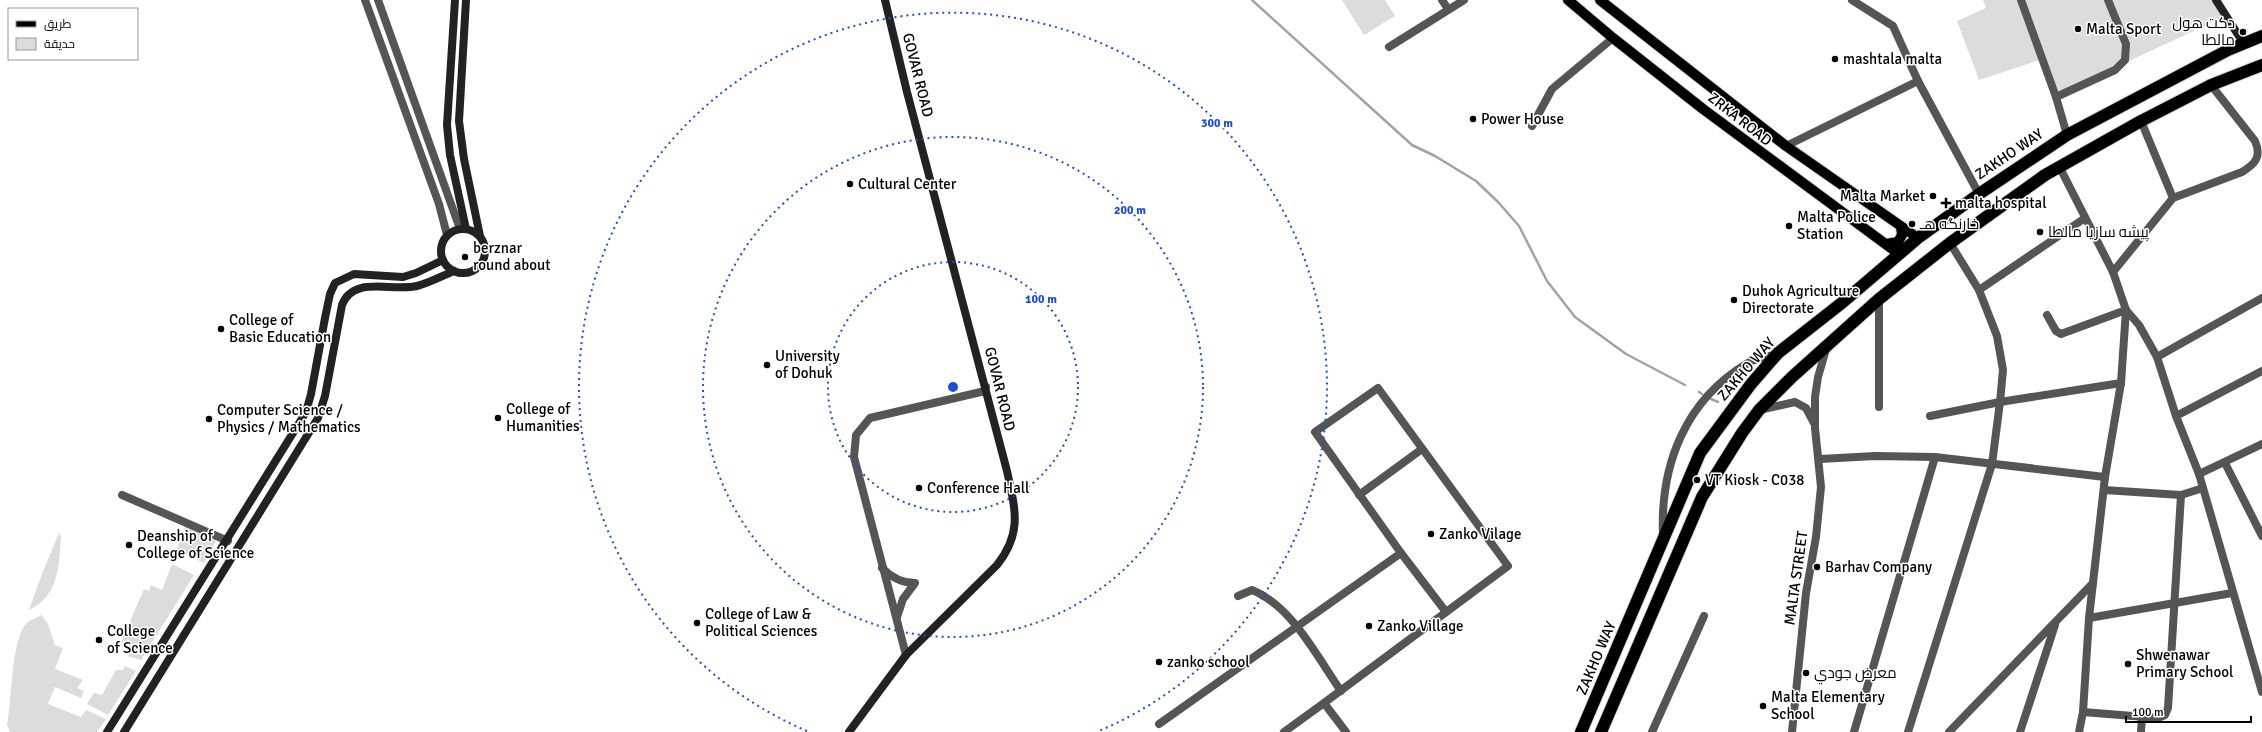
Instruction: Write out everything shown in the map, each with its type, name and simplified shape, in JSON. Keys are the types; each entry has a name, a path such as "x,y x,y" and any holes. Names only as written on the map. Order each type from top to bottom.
{"highway":[{"name":"ZAKHO WAY","path":"1581,732 1700,453 1721,423 1778,354 1843,302 1918,238 1979,194 2067,135 2228,50 2262,36"},
{"path":"1602,732 1702,497 1727,455 1759,410 1827,345 1879,299 1950,243 2059,166 2141,121 2210,86 2262,65"},
{"path":"2244,72 2262,69"},
{"path":"1684,488 1702,497"}],"main road":[{"name":"ZRKA ROAD","path":"1568,0 1613,38 1770,160 1899,254"},
{"name":"ZRKA ROAD","path":"1600,0 1786,146 1918,238"},
{"path":"1886,244 1898,242 1902,235 1901,227"}],"street":[{"path":"365,0 439,204 447,236"},
{"path":"378,0 463,229"},
{"path":"455,0 447,125 450,155 463,229"},
{"path":"124,732 318,418 325,396 345,296 358,288 416,286 454,271 467,273 479,267 485,255 486,248 480,236 460,139 459,121 466,0"},
{"name":"GOVAR ROAD","path":"849,732 906,655 997,565 1014,537 1016,511 986,387 911,107 885,0"},
{"path":"1442,0 1448,9"},
{"path":"1389,47 1464,0"},
{"path":"1852,0 1893,26 1918,81 1979,194"},
{"path":"2021,0 2056,97 2067,135"},
{"path":"2056,97 2115,70 2125,60 2126,44 2108,0"},
{"path":"2216,0 2244,44"},
{"path":"1532,126 1552,89 1613,38"},
{"path":"1786,146 1918,81"},
{"path":"2113,272 2173,198 2242,172 2251,166 2258,157 2259,149 2255,142 2210,86"},
{"path":"2141,121 2173,198"},
{"path":"2059,166 2113,272 2126,310 2139,325 2157,357 2176,416 2199,474 2232,593 2259,672 2262,692"},
{"path":"1979,290 2085,218"},
{"path":"454,271 443,260 441,247 447,236 463,229 474,231 480,236"},
{"path":"1908,732 1992,464 2003,370 1997,336 1979,290 1950,243"},
{"path":"107,732 228,541 306,412 311,394 324,318 330,294 335,283 354,274 403,277 416,273 443,260"},
{"path":"2157,357 2262,298"},
{"path":"1879,299 1879,407"},
{"path":"2047,315 2056,331 2061,334 2126,310"},
{"path":"2079,732 2083,712 2089,618 2104,490 2121,384 2126,310"},
{"name":"MALTA STREET","path":"1792,732 1806,593 1816,537 1820,501 1820,459 1816,428 1816,388 1827,345"},
{"path":"1663,540 1663,492 1676,444 1699,405 1717,385 1749,362 1778,354"},
{"path":"2176,416 2262,370"},
{"path":"1930,416 2000,402 2121,384"},
{"path":"906,655 854,457 856,435 870,418 985,391 986,387"},
{"path":"1284,732 1341,691 1508,566 1378,388 1315,432 1401,553 1446,612"},
{"name":"MALTA STREET","path":"1759,410 1776,408 1791,402 1800,404 1809,412 1816,428"},
{"path":"2199,474 2225,463 2262,444"},
{"path":"1359,495 1422,449"},
{"path":"1820,459 1875,456 1935,457 2106,477"},
{"path":"1854,732 1902,577 1935,457"},
{"path":"2225,463 2262,536"},
{"path":"2104,490 2181,495 2203,488"},
{"path":"122,495 228,541"},
{"path":"2083,712 2158,718 2165,714 2168,708 2173,604 2181,495"},
{"path":"1159,724 1401,553"},
{"path":"882,568 890,576 900,581 915,583 903,599 896,618"},
{"path":"1953,730 2093,583"},
{"path":"1238,596 1252,590 1266,596 1282,609 1341,691"},
{"path":"2089,618 2232,593"},
{"path":"1652,732 1704,616"},
{"path":"2020,732 2056,623"},
{"path":"1324,703 1346,732"},
{"path":"2141,732 2142,716"}],"green space":[{"path":"1342,0 1385,0 1395,16 1364,35"},
{"path":"1983,0 2214,0 2228,15 2058,94 2046,58 1979,80 1957,21 1986,8"},
{"path":"185,526 216,541 204,563 177,550"},
{"path":"59,533 61,536 56,579 46,597 39,604 29,610 42,574"},
{"path":"172,564 194,575 141,660 128,656 131,648 120,645 144,589 149,591 151,585 162,590"},
{"path":"41,615 48,624 55,645 63,648 55,669 83,680 77,688 84,691 81,698 55,687 48,704 81,717 86,710 106,719 97,732 10,732 7,725 14,658 17,645 20,634 25,625"},
{"path":"125,666 136,671 108,715 87,704 94,693 102,695 116,670 123,670"}],"waterway":[{"path":"1252,0 1412,145 1435,156 1476,181 1498,202 1519,226 1547,281 1575,317 1626,354 1685,385"},
{"path":"1711,399 1718,402"}],"place":[{"name":"Malta Sport","path":"2078,29"},
{"name":"دكت هول مالطا","path":"2243,32"},
{"name":"mashtala malta","path":"1835,59"},
{"name":"Power House","path":"1473,119"},
{"name":"Cultural Center","path":"850,184"},
{"name":"Malta Market","path":"1933,196"},
{"name":"malta hospital","path":"1946,203"},
{"name":"خارنگه هـ","path":"1912,224"},
{"name":"Malta Police Station","path":"1789,226"},
{"name":"پيشه سازيا مالطا","path":"2040,232"},
{"name":"berznar round about","path":"465,257"},
{"name":"Duhok Agriculture Directorate","path":"1734,300"},
{"name":"College of Basic Education","path":"221,329"},
{"name":"University of Dohuk","path":"767,365"},
{"name":"College of Humanities","path":"498,418"},
{"name":"Computer Science / Physics / Mathematics","path":"209,419"},
{"name":"VT Kiosk - C038","path":"1697,480"},
{"name":"Conference Hall","path":"919,488"},
{"name":"Zanko Vilage","path":"1431,534"},
{"name":"Deanship of College of Science","path":"129,545"},
{"name":"Barhav Company","path":"1817,567"},
{"name":"College of Law & Political Sciences","path":"697,623"},
{"name":"Zanko Village","path":"1369,626"},
{"name":"College of Science","path":"99,640"},
{"name":"zanko school","path":"1159,662"},
{"name":"Shwenawar Primary School","path":"2128,664"},
{"name":"معرض جودي","path":"1806,673"},
{"name":"Malta Elementary School","path":"1763,706"}]}
